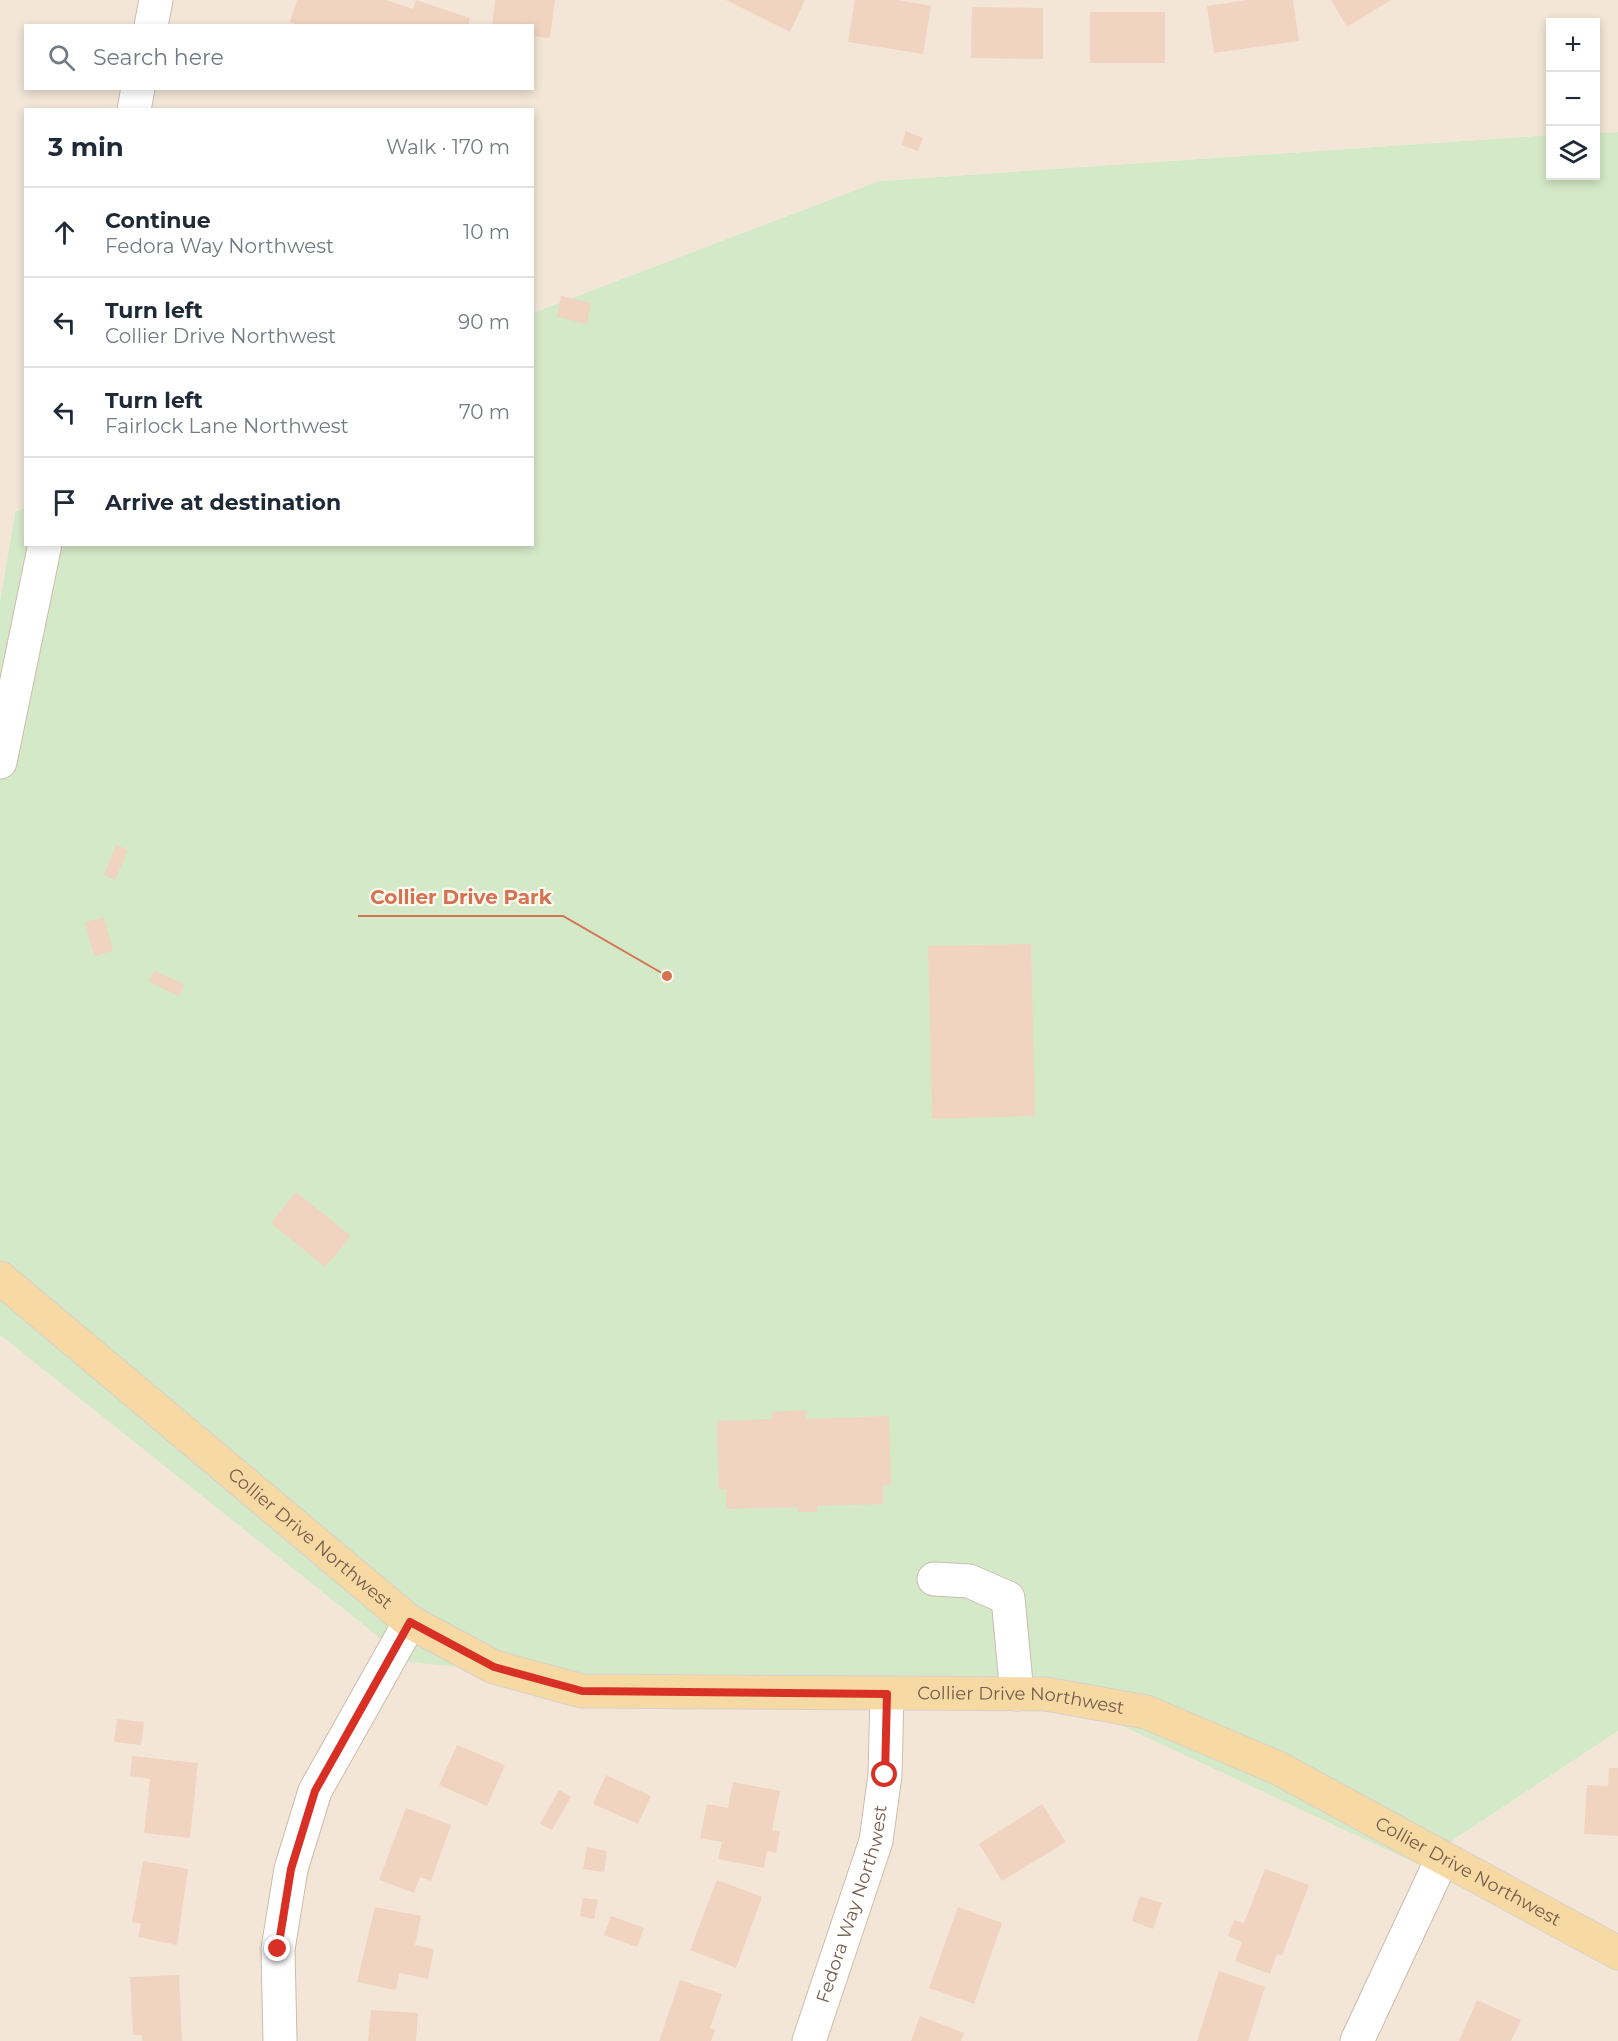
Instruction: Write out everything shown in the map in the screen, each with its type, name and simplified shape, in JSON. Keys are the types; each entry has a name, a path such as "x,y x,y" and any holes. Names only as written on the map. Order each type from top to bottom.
{"main road":[{"name":"Collier Drive Northwest","path":"0,1278 410,1622 494,1667 582,1691 1046,1694 1146,1712 1278,1768 1442,1860 1618,1953"}],"street":[{"path":"151,24 156,0"},
{"path":"134,108 138,90"},
{"path":"0,762 45,546"},
{"path":"934,1579 969,1581 1008,1598 1017,1694"},
{"path":"280,2041 278,1949 291,1869 315,1791 410,1622"},
{"name":"Fedora Way Northwest","path":"809,2041 876,1841 885,1775 887,1694"},
{"path":"1357,2041 1442,1860"}],"shaded area":[{"path":"0,0 1618,0 1618,132 1600,133 1600,18 1546,18 1546,135 879,181 534,313 534,108 24,108 24,508 15,512 0,602"},
{"path":"0,1335 410,1662 1069,1701 1417,1864 1618,1731 1618,2041 0,2041"}],"green space":[{"path":"1618,132 1618,1731 1417,1864 1069,1701 802,1701 410,1662 0,1335 0,602 15,512 24,508 24,546 534,546 534,313 879,181 1546,135 1546,180 1600,180 1600,133"}],"building":[{"path":"297,0 385,0 413,9 416,0 470,18 468,24 295,24 290,22"},
{"path":"495,0 555,0 550,38 534,36 534,24 492,24"},
{"path":"726,0 805,0 790,32"},
{"path":"855,0 898,0 931,6 923,54 848,42"},
{"path":"1247,0 1293,0 1299,41 1214,53 1207,6"},
{"path":"1331,0 1391,0 1347,27"},
{"path":"972,7 1043,8 1043,59 971,58"},
{"path":"1090,12 1165,12 1165,63 1090,63"},
{"path":"906,131 923,138 918,151 901,145"},
{"path":"561,296 591,303 587,324 557,317"},
{"path":"116,845 128,850 115,880 104,875"},
{"path":"104,917 113,951 94,956 85,922"},
{"path":"1031,944 1035,1116 932,1119 928,946"},
{"path":"154,971 184,984 179,996 149,982"},
{"path":"296,1192 351,1236 325,1267 271,1223"},
{"path":"806,1410 806,1419 889,1416 891,1485 883,1485 883,1504 817,1506 817,1512 798,1512 798,1507 726,1509 726,1489 719,1490 717,1421 772,1419 772,1412"},
{"path":"117,1719 144,1722 141,1745 114,1742"},
{"path":"457,1745 505,1765 487,1806 439,1785"},
{"path":"132,1756 198,1763 190,1838 144,1833 150,1779 130,1776"},
{"path":"1609,1768 1618,1768 1618,1836 1584,1834 1587,1785 1608,1786"},
{"path":"606,1775 651,1796 638,1824 593,1804"},
{"path":"733,1782 780,1791 772,1830 780,1831 776,1853 767,1851 764,1868 718,1859 722,1842 700,1838 707,1804 728,1808"},
{"path":"559,1790 571,1797 552,1830 540,1824"},
{"path":"1042,1804 1066,1842 1002,1881 979,1844"},
{"path":"406,1808 451,1825 431,1881 420,1877 414,1893 379,1880"},
{"path":"587,1847 607,1851 604,1872 583,1869"},
{"path":"143,1861 188,1869 177,1945 138,1937 141,1924 132,1922"},
{"path":"1265,1869 1309,1885 1282,1956 1277,1954 1270,1974 1235,1961 1242,1942 1228,1936 1234,1920 1244,1923"},
{"path":"717,1880 762,1897 736,1968 690,1950"},
{"path":"1140,1896 1162,1903 1153,1929 1132,1921"},
{"path":"583,1898 598,1900 594,1919 580,1916"},
{"path":"375,1907 421,1916 415,1945 434,1949 428,1979 399,1973 396,1990 357,1982"},
{"path":"958,1907 1002,1923 974,2004 929,1988"},
{"path":"611,1916 644,1928 637,1947 604,1935"},
{"path":"1219,1971 1265,1987 1248,2041 1197,2041"},
{"path":"179,1975 182,2041 142,2041 142,2035 133,2035 130,1977"},
{"path":"680,1980 722,1994 710,2028 715,2030 711,2041 659,2041"},
{"path":"1477,2000 1521,2020 1511,2041 1459,2041"},
{"path":"371,2010 418,2013 416,2041 368,2041"},
{"path":"920,2016 964,2033 961,2041 911,2041"}],"place":[{"name":"Collier Drive Park","path":"667,976"}],"route":[{"path":"278,1949 291,1869 315,1791 410,1622 494,1667 582,1691 887,1694 885,1775"}]}
